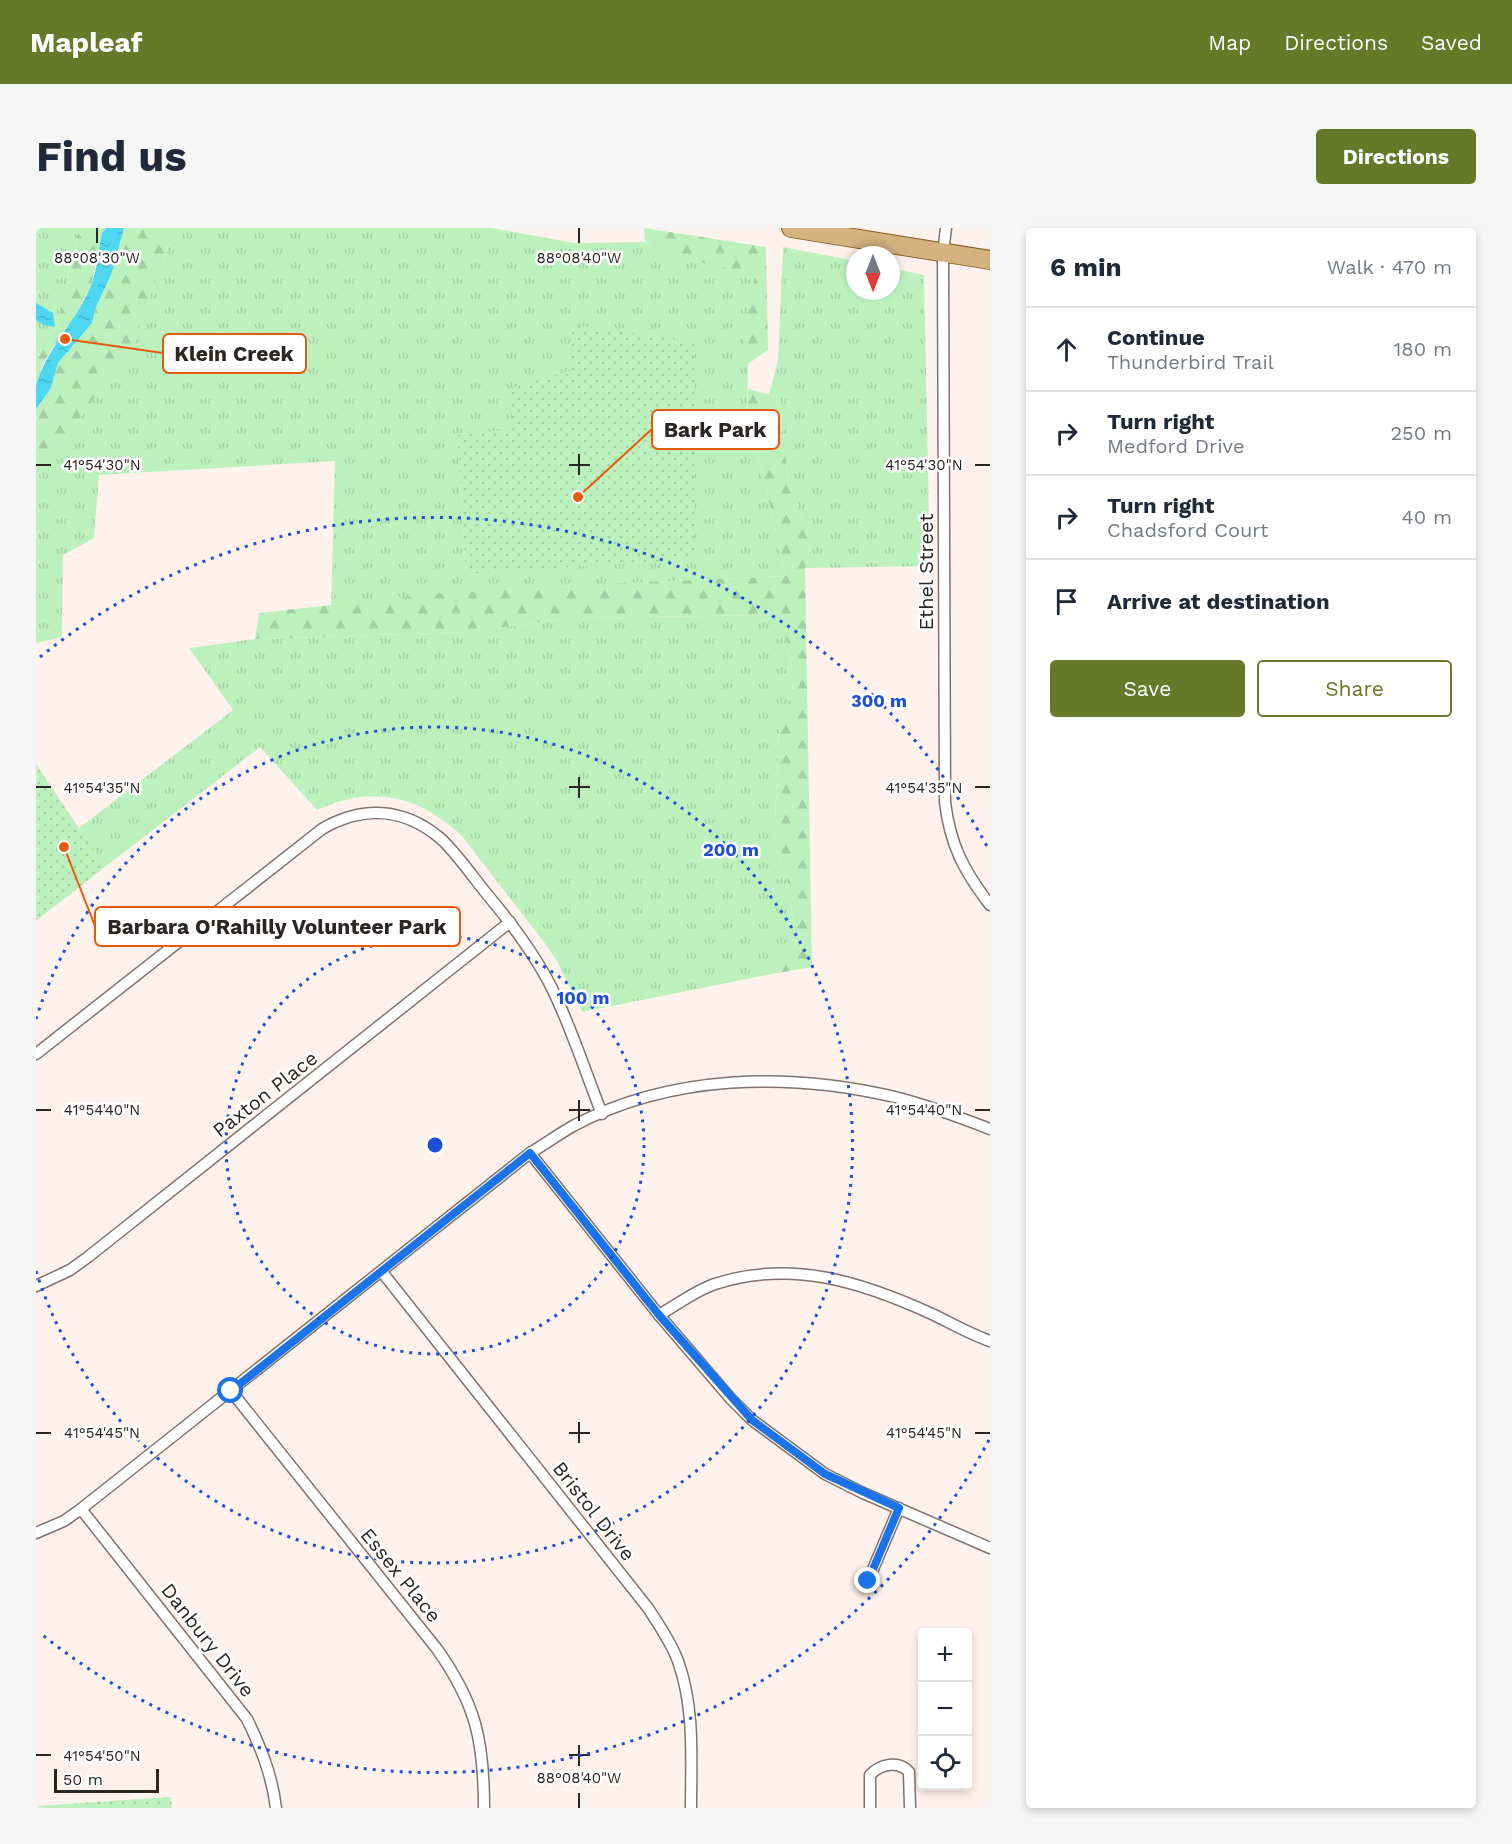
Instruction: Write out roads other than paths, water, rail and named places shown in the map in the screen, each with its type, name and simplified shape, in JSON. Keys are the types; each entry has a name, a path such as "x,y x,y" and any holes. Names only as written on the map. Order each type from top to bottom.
{"main road":[{"path":"791,228 990,260"}],"street":[{"name":"Ethel Street","path":"946,228 943,252 945,802 951,837 960,861 990,905"},
{"path":"36,1054 305,840 336,821 354,814 386,813 410,820 441,838 510,922 557,999 602,1113"},
{"name":"Paxton Place","path":"36,1286 70,1270 88,1257 510,922"},
{"path":"36,1533 64,1521 81,1509 530,1153 573,1126 602,1113 685,1088 738,1082 782,1081 824,1084 897,1097 990,1129"},
{"path":"530,1153 659,1315 731,1399 764,1430 825,1474 990,1548"},
{"name":"Bristol Drive","path":"382,1272 648,1608 661,1628 677,1659 689,1701 691,1808"},
{"path":"659,1315 714,1284 745,1277 782,1273 820,1275 861,1285 990,1341"},
{"name":"Essex Place","path":"231,1391 437,1649 455,1675 473,1712 480,1739 484,1776 484,1808"},
{"path":"868,1581 899,1508"},
{"name":"Danbury Drive","path":"81,1509 247,1719 264,1754 273,1786 276,1808"},
{"path":"870,1808 870,1775 876,1768 893,1765 906,1768 909,1772 909,1808"}],"water":[{"path":"106,228 124,228 111,275 96,307 92,323 58,363 51,388 36,409 36,386 41,373 90,288 102,233"},
{"path":"36,303 53,313 55,327 43,325 36,320"}],"place":[{"name":"Klein Creek","path":"65,339"},
{"name":"Bark Park","path":"578,497"},
{"name":"Barbara O'Rahilly Volunteer Park","path":"64,847"}]}
